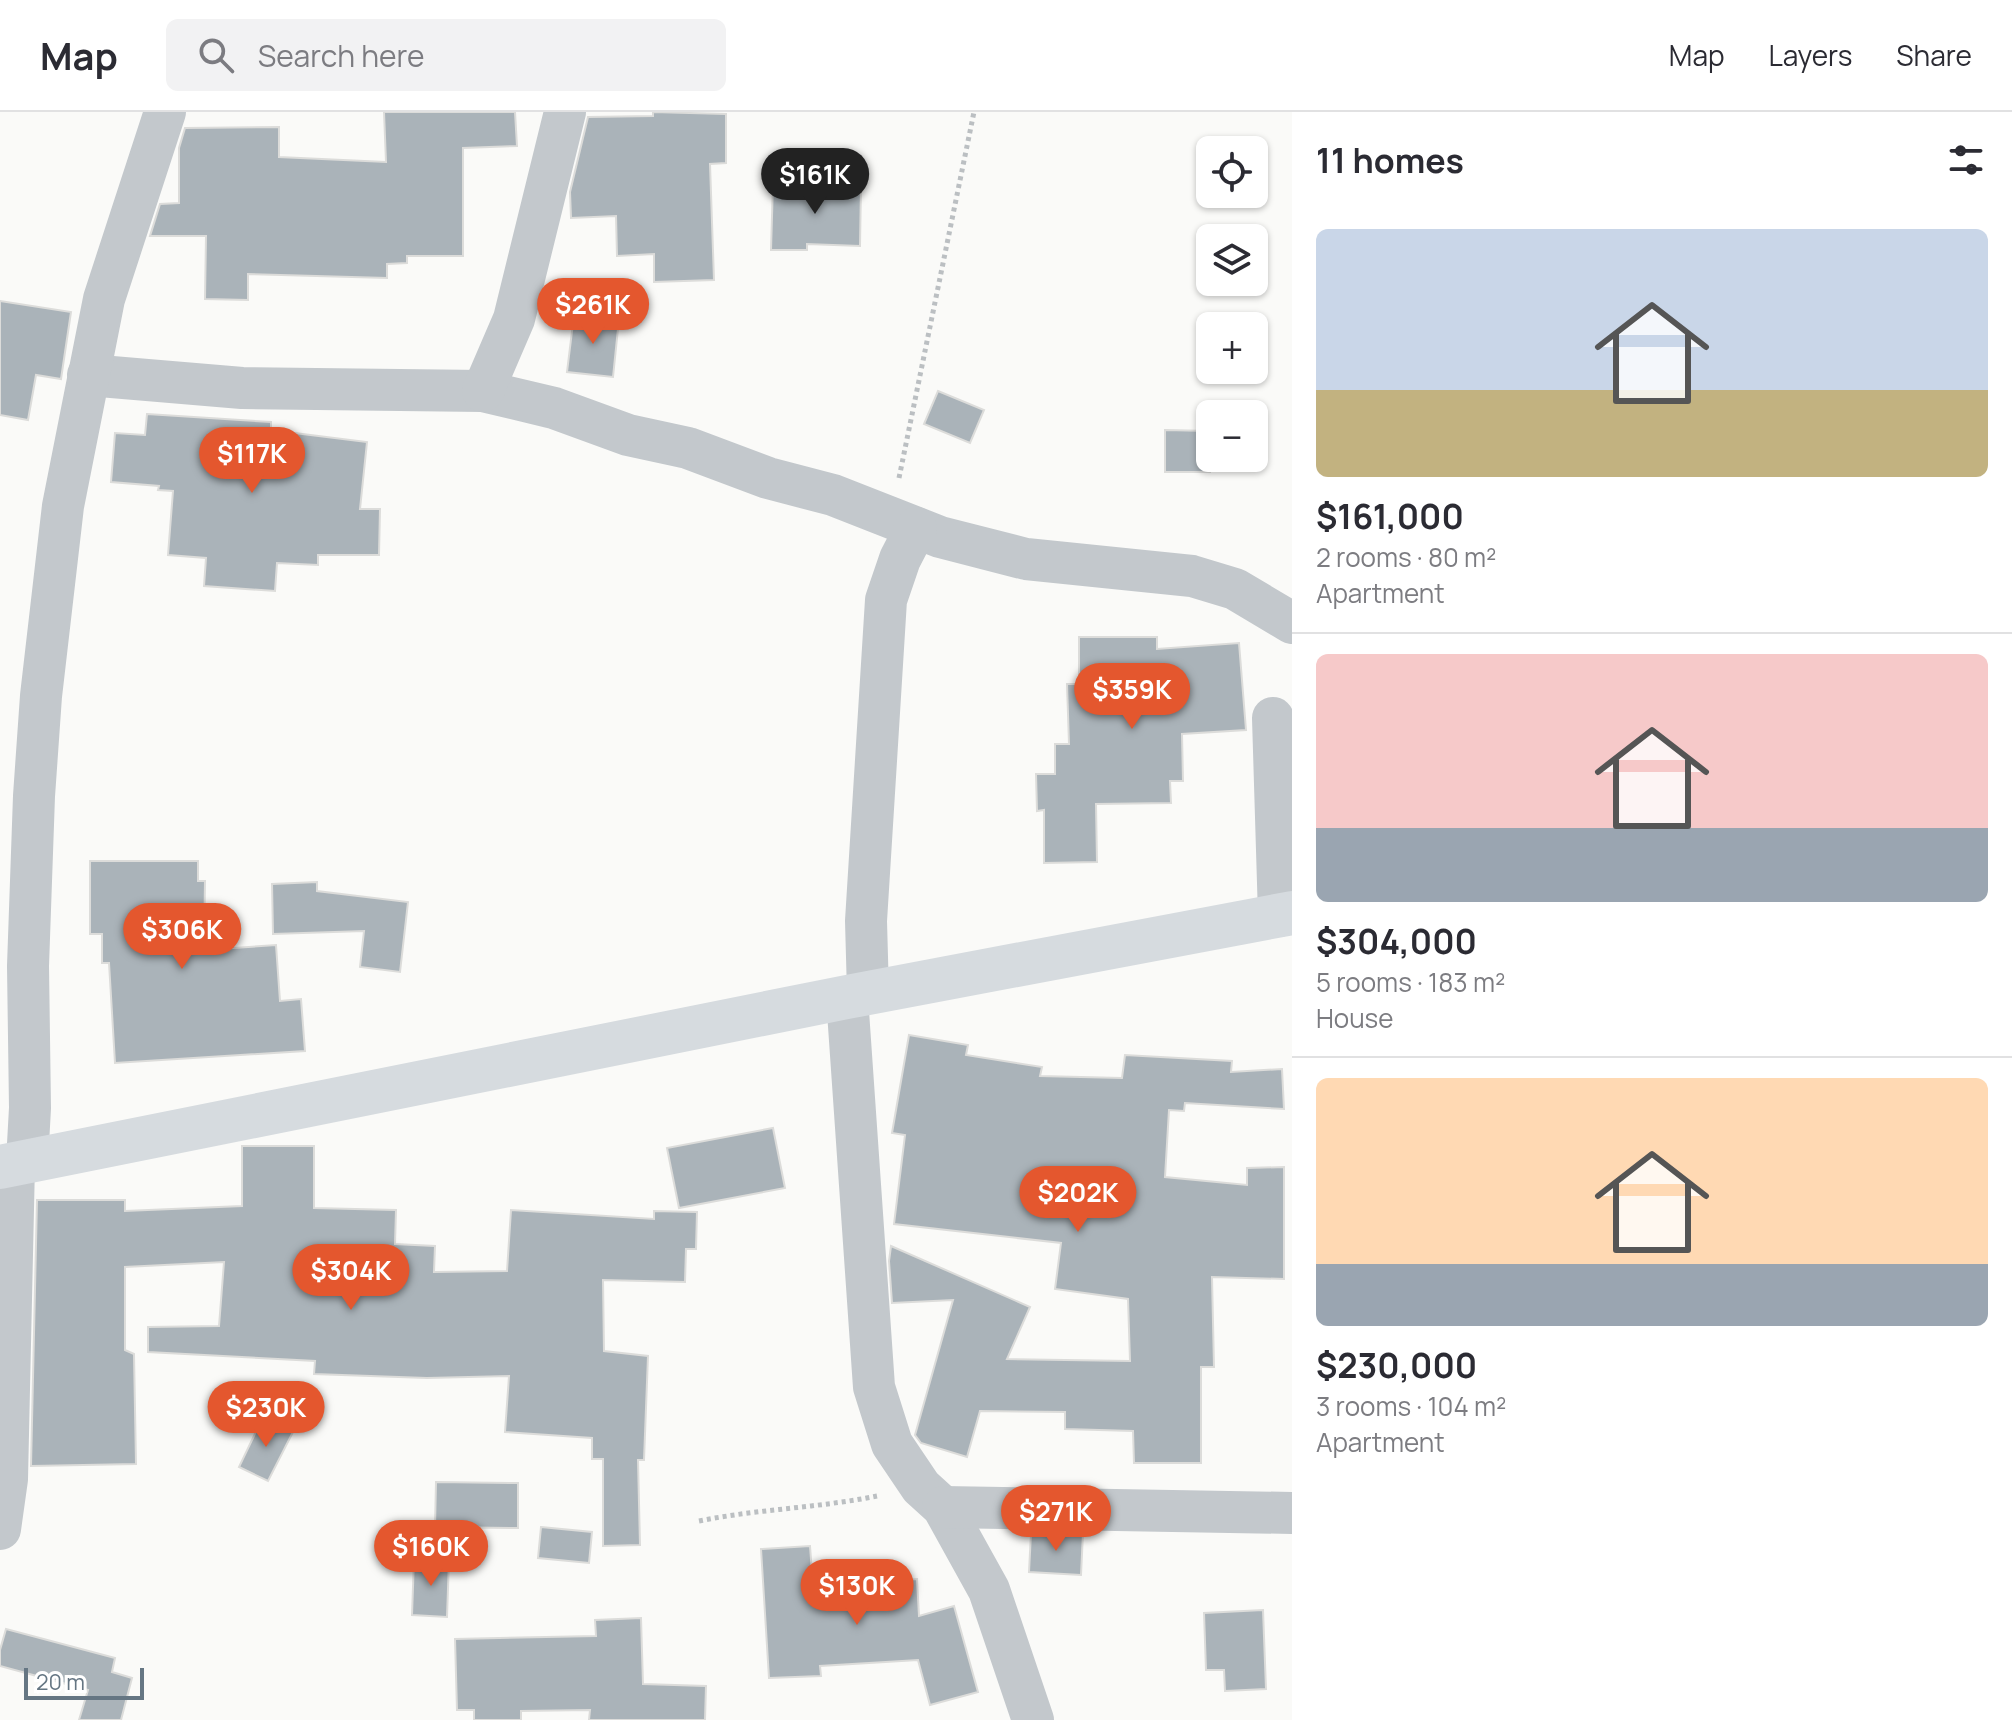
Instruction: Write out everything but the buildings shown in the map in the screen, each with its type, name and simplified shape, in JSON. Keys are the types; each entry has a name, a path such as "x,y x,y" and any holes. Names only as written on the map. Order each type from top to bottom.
{"street":[{"path":"0,1529 7,1479 14,1164 30,1108 28,966 17,794 41,696 63,506 104,299 165,112"},
{"path":"483,391 514,319 565,112"},
{"path":"88,375 242,388 483,391 554,408 628,435 688,448 768,478 833,495 940,537 1026,559 1192,576 1235,589 1292,623"},
{"path":"903,523 900,559 886,600 866,921 857,995 874,1387 892,1444 932,1497 989,1590 1033,1720"},
{"path":"14,1164 857,995 1286,915 1273,718"},
{"path":"932,1497 1292,1513"}],"path":[{"path":"903,523 974,112"},
{"path":"699,1521 727,1515 842,1503 932,1497"}]}
